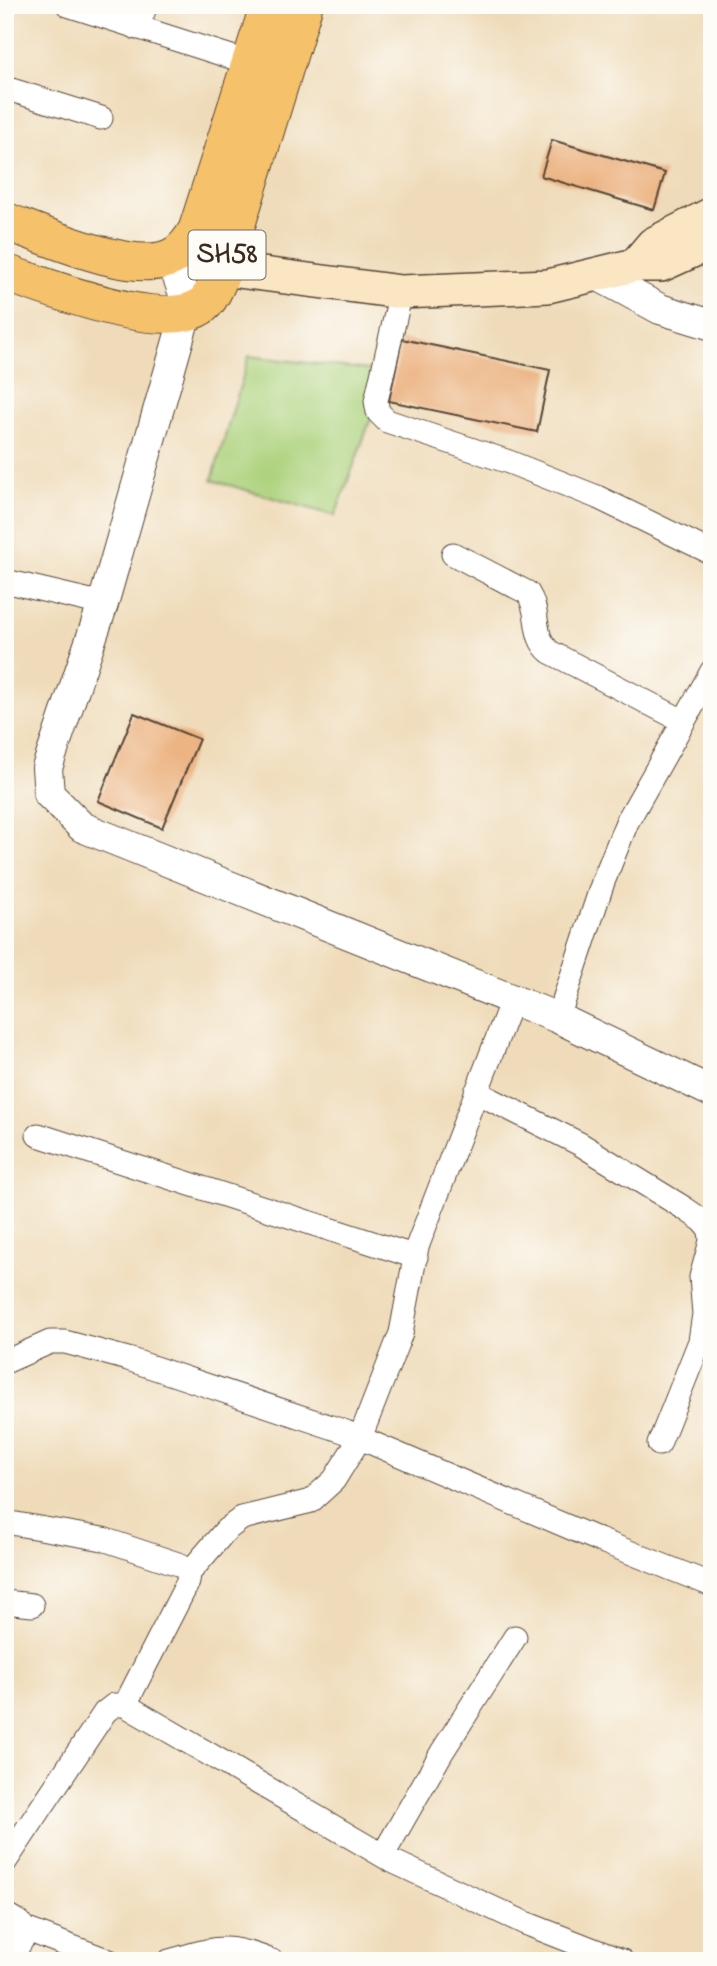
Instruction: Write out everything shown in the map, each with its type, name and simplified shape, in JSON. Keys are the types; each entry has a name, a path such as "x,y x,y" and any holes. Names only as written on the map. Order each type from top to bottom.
{"main road":[{"name":"SH58","path":"5,221 99,255 142,262 180,251 197,230 269,5"},
{"name":"SH58","path":"5,273 118,308 160,314 186,313 205,303 223,268 304,5"},
{"path":"635,265 653,244 712,214"},
{"path":"223,268 401,292 554,285 635,265 661,265 712,242"}],"street":[{"path":"68,5 250,63"},
{"path":"137,28 146,5"},
{"path":"5,88 101,118"},
{"path":"223,268 180,251 186,313 103,604 47,768 49,794 82,827 558,1018 712,1092"},
{"path":"597,275 660,309 712,325"},
{"path":"401,292 376,401 378,412 387,421 509,462 597,497 712,553"},
{"path":"453,554 528,593 534,602 541,645 550,652 683,721"},
{"path":"5,581 103,604"},
{"path":"558,1018 603,883 627,822 712,671"},
{"path":"125,1705 188,1582 189,1573 226,1530 242,1518 311,1501 334,1480 360,1438 401,1334 417,1247 512,999"},
{"path":"477,1092 580,1144 684,1208 703,1221 710,1230 711,1241 701,1277 704,1314 700,1340 659,1444"},
{"path":"38,1135 416,1257"},
{"path":"5,1362 50,1342 65,1342 128,1359 360,1438 712,1585"},
{"path":"5,1522 103,1539 181,1564 189,1573"},
{"path":"5,1602 32,1605"},
{"path":"383,1856 442,1752 515,1637"},
{"path":"5,1862 105,1712 114,1705 125,1705 383,1856 525,1923 622,1961"},
{"path":"5,1914 25,1929 109,1961"},
{"path":"9,1961 22,1940 25,1929"},
{"path":"169,1961 221,1947 236,1948 272,1961"}],"green space":[{"path":"249,356 388,372 335,516 212,480"}],"building":[{"path":"552,140 665,173 654,210 541,176"},
{"path":"402,339 550,370 537,432 389,401"},
{"path":"134,713 199,739 162,828 98,801"}]}
